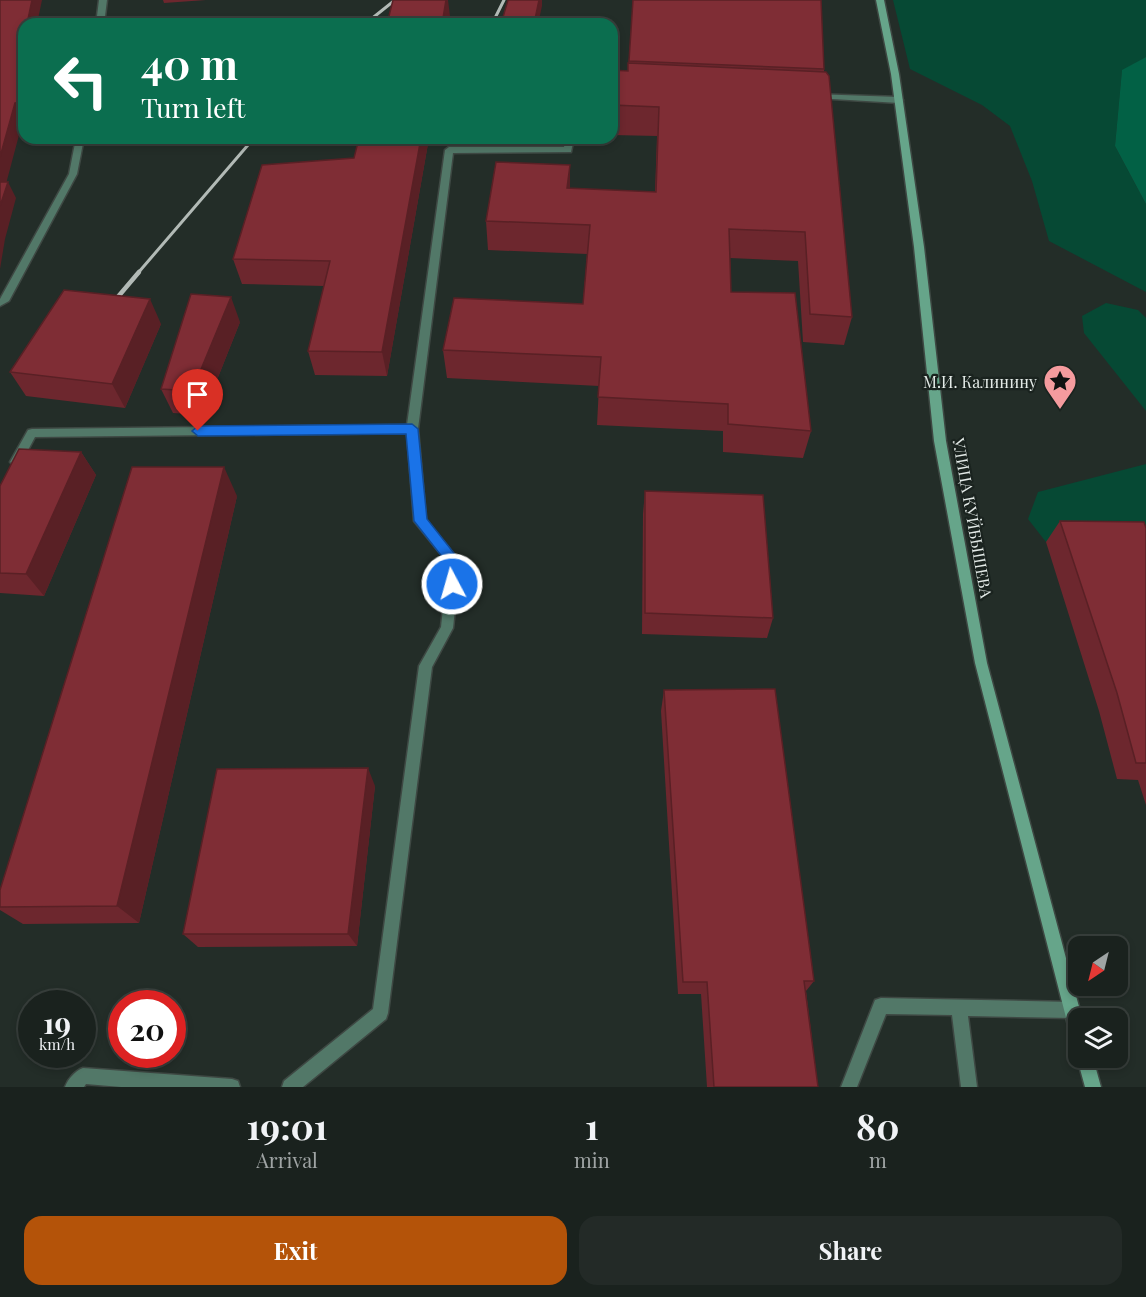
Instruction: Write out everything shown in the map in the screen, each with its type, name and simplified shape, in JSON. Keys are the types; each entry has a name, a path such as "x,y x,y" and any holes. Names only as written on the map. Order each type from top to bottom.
{"main road":[{"name":"УЛИЦА КУЙБЫШЕВА","path":"880,0 898,99 921,263 940,441 981,663 1071,1008"},
{"path":"1088,1068 1093,1087"}],"street":[{"path":"101,18 103,0"},
{"path":"803,95 898,99"},
{"path":"0,303 4,301 73,174 79,144"},
{"path":"290,1087 380,1013 426,666 447,628 454,562 420,521 412,429 449,150 568,150 569,144"},
{"path":"11,473 32,433 412,429"},
{"path":"849,1087 881,1006 1068,1010"},
{"path":"959,1008 969,1087"},
{"path":"73,1087 83,1076 231,1087"}],"shaded area":[{"path":"893,0 1146,0 1146,57 1122,71 1115,146 1146,204 1146,292 1049,241 1032,181 1010,126 982,105 910,69"},
{"path":"1146,57 1146,204 1115,146 1122,70"},
{"path":"1106,303 1138,310 1146,318 1146,411 1084,333 1082,316"},
{"path":"1146,464 1146,557 1046,542 1028,519 1038,492"}],"building":[{"path":"0,0 32,0 28,18 18,18 18,103 15,103 0,157"},
{"path":"393,0 446,0 443,18 388,18"},
{"path":"508,0 539,0 535,18 503,18"},
{"path":"633,0 821,0 824,69 629,61"},
{"path":"628,63 826,72 829,76 852,317 810,314 805,232 729,229 731,292 795,293 811,431 728,424 728,404 598,397 601,357 443,350 454,298 583,304 590,225 486,221 496,162 570,165 567,188 656,192 659,107 618,105 618,70 628,71"},
{"path":"358,144 420,144 382,352 308,351 330,261 233,259 262,165 354,158"},
{"path":"0,182 8,182 0,206"},
{"path":"64,290 150,299 112,384 10,372"},
{"path":"191,294 231,297 192,391 161,389"},
{"path":"19,449 81,452 26,574 0,573 0,486"},
{"path":"132,467 224,467 117,906 0,907 0,890"},
{"path":"645,491 763,495 773,618 645,613"},
{"path":"1060,521 1144,522 1146,528 1146,763 1136,763 1117,693"},
{"path":"775,689 814,981 804,981 818,1087 714,1087 707,982 683,982 664,690"},
{"path":"368,768 348,934 183,934 217,769"}],"railway":[{"path":"372,18 395,0"},
{"path":"495,18 504,0"},
{"path":"138,273 249,144"},
{"path":"111,305 139,272"}],"place":[{"name":"М.И. Калинину","path":"1060,410"}],"route":[{"path":"198,431 412,429 420,521 454,562 452,584"}]}
